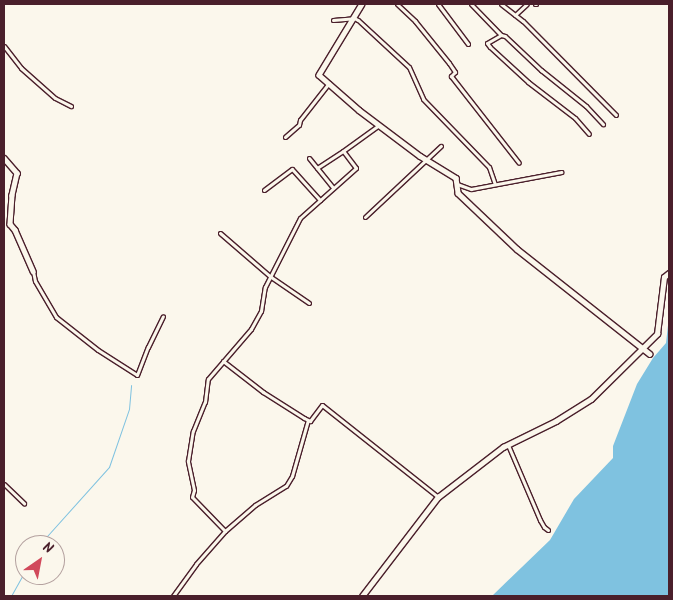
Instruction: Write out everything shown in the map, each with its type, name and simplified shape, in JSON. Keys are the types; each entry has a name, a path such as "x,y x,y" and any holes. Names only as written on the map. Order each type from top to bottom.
{"street":[{"path":"362,4 319,75 379,125 427,161 456,178 458,193 517,249 650,354"},
{"path":"397,4 415,21 449,63 455,72 451,76 519,163"},
{"path":"438,4 468,44"},
{"path":"471,4 501,36"},
{"path":"501,4 515,15 616,115"},
{"path":"515,15 526,4"},
{"path":"333,20 354,18 409,67 423,99 489,167 495,184"},
{"path":"590,134 575,118 528,82 488,43 501,36 506,36 541,70 586,106 603,124"},
{"path":"4,46 21,68 55,98 71,106"},
{"path":"285,137 299,124 300,120 329,83"},
{"path":"317,168 379,125"},
{"path":"365,217 441,146"},
{"path":"225,531 192,497 194,490 188,461 193,431 205,402 208,379 251,329 260,311 265,287 300,218 356,168 343,151"},
{"path":"4,158 17,173 12,194 10,224 15,230 33,271 35,281 56,318 98,350 137,375 148,346 163,316"},
{"path":"309,158 333,188"},
{"path":"264,190 292,169 320,200"},
{"path":"457,184 472,189 561,172"},
{"path":"220,233 270,276 309,303"},
{"path":"362,596 438,497 508,444 556,422 591,399 657,334 664,277 669,273"},
{"path":"223,361 263,392 308,420"},
{"path":"173,596 196,564 225,531 255,505 286,486 292,476 308,420 310,421 322,405 438,497"},
{"path":"508,444 544,527 548,530"},
{"path":"4,484 24,503"}],"water":[{"path":"669,316 669,596 492,596 550,540 574,499 613,458 613,446 637,384 653,358 666,343"}],"waterway":[{"path":"48,535 109,467 129,409 131,385"},
{"path":"11,596 17,585"}]}
